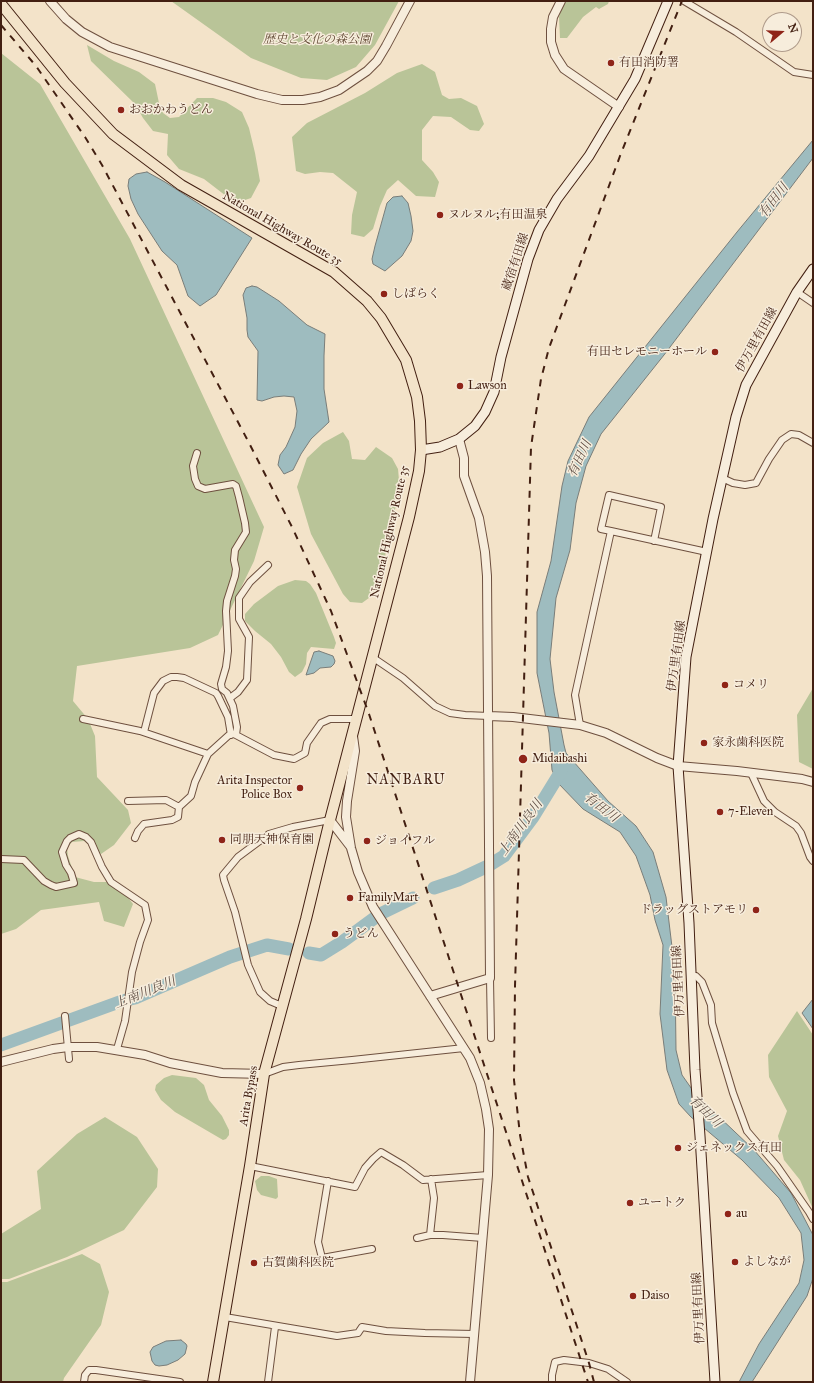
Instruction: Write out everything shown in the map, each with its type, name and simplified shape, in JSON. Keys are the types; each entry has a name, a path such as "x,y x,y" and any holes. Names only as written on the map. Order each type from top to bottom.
{"highway":[{"name":"National Highway Route 35","path":"1,4 65,83 113,134 181,185 234,217 334,272 368,301 381,318 406,360 417,397 420,420 421,450 419,471 410,517 330,820"},
{"name":"Arita Bypass","path":"213,1382 225,1317 264,1074 284,1005 330,820"}],"main road":[{"name":"蔵宿有田線","path":"421,450 440,446 459,439 474,426 486,412 494,392 501,357 528,259 539,230 557,199 589,156 619,108 635,79 668,1"},
{"name":"伊万里有田線","path":"715,1382 695,1070 691,976 678,766 686,657 722,478 736,417 746,385 797,292 813,269"}],"street":[{"path":"50,1 66,19 82,32 110,47 257,94 282,100 303,100 320,97 339,90 367,71 377,61 410,1"},
{"path":"561,1 553,17 551,29 551,42 555,54 564,69 619,108"},
{"path":"684,1 736,32 794,72 813,75"},
{"path":"797,292 813,303"},
{"path":"722,478 733,483 746,485 756,483 768,459 782,440 791,434 799,435 813,443"},
{"path":"459,439 464,458 464,476 479,518 485,552 489,716 488,877 491,1038"},
{"path":"197,453 193,466 195,479 198,486 204,489 233,484 236,486 245,523 246,532 235,550 235,576 230,589 226,611 228,651 226,667 221,684 222,689 230,698 237,728 234,735"},
{"path":"654,541 662,507 609,496 601,529 654,541 707,552"},
{"path":"580,725 574,695 611,531"},
{"path":"230,698 238,692 247,680 248,637 239,619 239,598 250,582 268,565"},
{"path":"372,657 403,678 436,706 450,713 571,723 606,734 657,758 678,766 737,771 802,779 813,782"},
{"path":"144,732 154,693 163,680 171,677 177,677 184,678 216,693 228,717 234,735"},
{"path":"83,719 144,732 208,754"},
{"path":"135,838 138,831 144,824 172,820 178,817 179,807 191,796 195,782 208,754 229,735 234,735 274,755 294,759 304,753 307,743 321,723 330,719 357,719"},
{"path":"352,735 355,751 346,817 351,848 358,872 373,907 464,1048 480,1083 486,1109 489,1129 488,1176 470,1382"},
{"path":"751,773 764,801 775,812 796,826 801,832 810,857 813,861"},
{"path":"128,801 166,800 179,807"},
{"path":"284,1005 276,1004 270,1001 260,992 248,965 236,912 223,875 238,857 269,834 293,827 330,820 351,848"},
{"path":"1,858 24,860 44,881 56,887 74,883 62,852 67,841 79,834 86,837 91,842 102,867 111,882 145,906 148,920 140,942 130,985 125,1020 117,1049"},
{"path":"691,976 696,976 702,982 711,1005 712,1024 733,1093 747,1131 777,1166 813,1219"},
{"path":"430,996 490,978"},
{"path":"65,1016 69,1059"},
{"path":"1,1062 35,1053 68,1047 96,1047 117,1049 145,1055 170,1063 215,1072 264,1074 299,1065 464,1048"},
{"path":"250,1166 355,1187 365,1168 381,1152 403,1165 423,1180 488,1176"},
{"path":"430,1235 434,1198 431,1179"},
{"path":"328,1181 318,1242 322,1258 372,1249"},
{"path":"417,1238 430,1235 443,1235 483,1238"},
{"path":"225,1317 337,1336 358,1334 362,1327 410,1332 474,1334"},
{"path":"268,1382 275,1326"},
{"path":"552,1382 552,1375 556,1362 564,1360 589,1363 608,1369 627,1382"},
{"path":"84,1382 85,1375 89,1370 146,1379 180,1382"}],"green space":[{"name":"歴史と文化の森公園","path":"171,1 399,1 375,45 356,67 327,80 301,78 251,58"},
{"path":"567,1 609,1 608,4 599,9 596,7 583,17 567,38 560,38 559,17 562,7"},
{"path":"87,45 114,61 139,72 155,84 163,113 170,118 179,117 197,98 213,98 226,102 242,112 249,128 260,181 251,198 239,202 230,199 204,179 179,169 167,155 168,134 153,131 135,104 91,61"},
{"path":"1,53 40,84 130,239 264,527 254,561 218,635 190,648 77,666 73,701 88,719 95,736 97,777 128,810 131,823 114,845 101,854 84,841 72,842 67,848 68,856 75,877 94,882 116,882 133,904 124,927 104,921 99,902 41,910 16,929 1,934"},
{"path":"422,64 435,72 442,95 449,99 461,98 477,106 484,124 479,131 470,130 451,117 433,116 422,130 422,160 433,172 439,182 435,197 416,196 398,180 387,190 373,229 364,237 351,234 352,215 357,192 333,173 320,172 305,174 296,171 292,137 307,123 365,93 397,73"},
{"path":"343,432 349,441 352,459 365,460 376,447 392,458 398,469 400,492 392,520 382,572 373,595 362,603 350,602 343,594 311,534 297,487 307,458 323,443"},
{"path":"295,580 306,581 316,593 336,643 334,649 311,647 307,653 306,664 302,672 295,677 289,672 281,657 271,644 245,621 245,614 254,604 278,586"},
{"path":"813,688 813,769 799,762 797,715"},
{"path":"797,1011 813,1035 813,1209 800,1180 784,1160 778,1136 787,1111 769,1077 768,1055"},
{"path":"172,1075 196,1078 204,1085 209,1100 222,1116 229,1130 229,1135 226,1139 223,1140 175,1112 161,1100 155,1090 156,1085 164,1078"},
{"path":"105,1117 137,1137 158,1169 157,1187 124,1230 67,1257 9,1279 1,1279 1,1234 41,1209 37,1171 77,1134"},
{"path":"261,1176 269,1176 277,1179 278,1197 276,1199 261,1195 257,1190 255,1181"},
{"path":"82,1254 100,1264 109,1292 101,1325 64,1378 63,1382 1,1382 1,1282 7,1282"}],"water":[{"name":"有田川","path":"813,140 813,158 664,355 601,434 586,466 576,503 570,550 556,598 550,659 554,692 566,753 608,801 636,826 653,852 666,897 675,972 676,1050 682,1075 696,1095 754,1150 791,1193 813,1235 813,1278 807,1296 752,1382 739,1382 759,1344 799,1283 804,1260 801,1233 779,1198 742,1160 691,1117 679,1104 667,1070 660,1014 663,945 655,920 650,895 636,856 620,832 583,809 558,783 552,770 549,733 537,673 537,612 551,561 562,486 568,461 589,417 737,232"},
{"path":"147,172 252,238 216,295 200,306 188,296 177,265 162,251 138,214 131,199 128,186 129,179 136,174"},
{"path":"402,196 408,203 411,216 413,231 411,241 402,256 385,271 373,264 372,259 387,203 393,197"},
{"path":"252,286 257,287 279,301 307,325 325,334 324,389 329,422 311,439 293,470 284,474 278,465 280,455 286,447 295,427 297,411 294,397 284,396 274,397 262,401 257,400 258,351 248,337 247,318 243,295 246,288"},
{"path":"319,651 333,656 335,661 334,664 331,667 320,668 314,673 306,675 314,652"},
{"path":"813,999 813,1029 802,1013"},
{"path":"181,1340 187,1346 185,1354 178,1360 167,1365 155,1365 152,1361 150,1352 153,1347 166,1341"}],"waterway":[{"name":"上南川良川","path":"434,888 458,880 488,866 504,856 533,817 560,773 564,763"},
{"name":"上南川良川","path":"309,953 321,955 342,942 380,914 413,898"},
{"name":"上南川良川","path":"1,1045 122,1001 135,998 230,957 267,945 289,949"}],"railway":[{"path":"594,1382 528,1177 520,1135 514,1080 515,986 531,447 541,379 549,348 620,156 682,1"},
{"path":"1,25 36,66 85,137 102,165 248,441 292,527 331,611 369,714 588,1382"}],"place":[{"name":"有田消防署","path":"611,63"},
{"name":"おおかわうどん","path":"121,110"},
{"name":"ヌルヌル;有田温泉","path":"440,215"},
{"name":"しばらく","path":"384,294"},
{"name":"有田セレモニーホール","path":"715,352"},
{"name":"Lawson","path":"460,386"},
{"name":"コメリ","path":"725,685"},
{"name":"家永歯科医院","path":"704,743"},
{"name":"Midaibashi","path":"523,759"},
{"name":"Arita Inspector Police Box","path":"300,788"},
{"name":"7-Eleven","path":"720,812"},
{"name":"同朋天神保育園","path":"222,840"},
{"name":"ジョイフル","path":"367,841"},
{"name":"FamilyMart","path":"350,898"},
{"name":"ドラッグストアモリ","path":"756,910"},
{"name":"うどん","path":"335,934"},
{"name":"ジェネックス有田","path":"678,1148"},
{"name":"ユートク","path":"630,1203"},
{"name":"au","path":"728,1214"},
{"name":"よしなが","path":"735,1262"},
{"name":"古賀歯科医院","path":"254,1263"},
{"name":"Daiso","path":"633,1296"}],"district":[{"name":"NANBARU","path":"406,781"}]}
